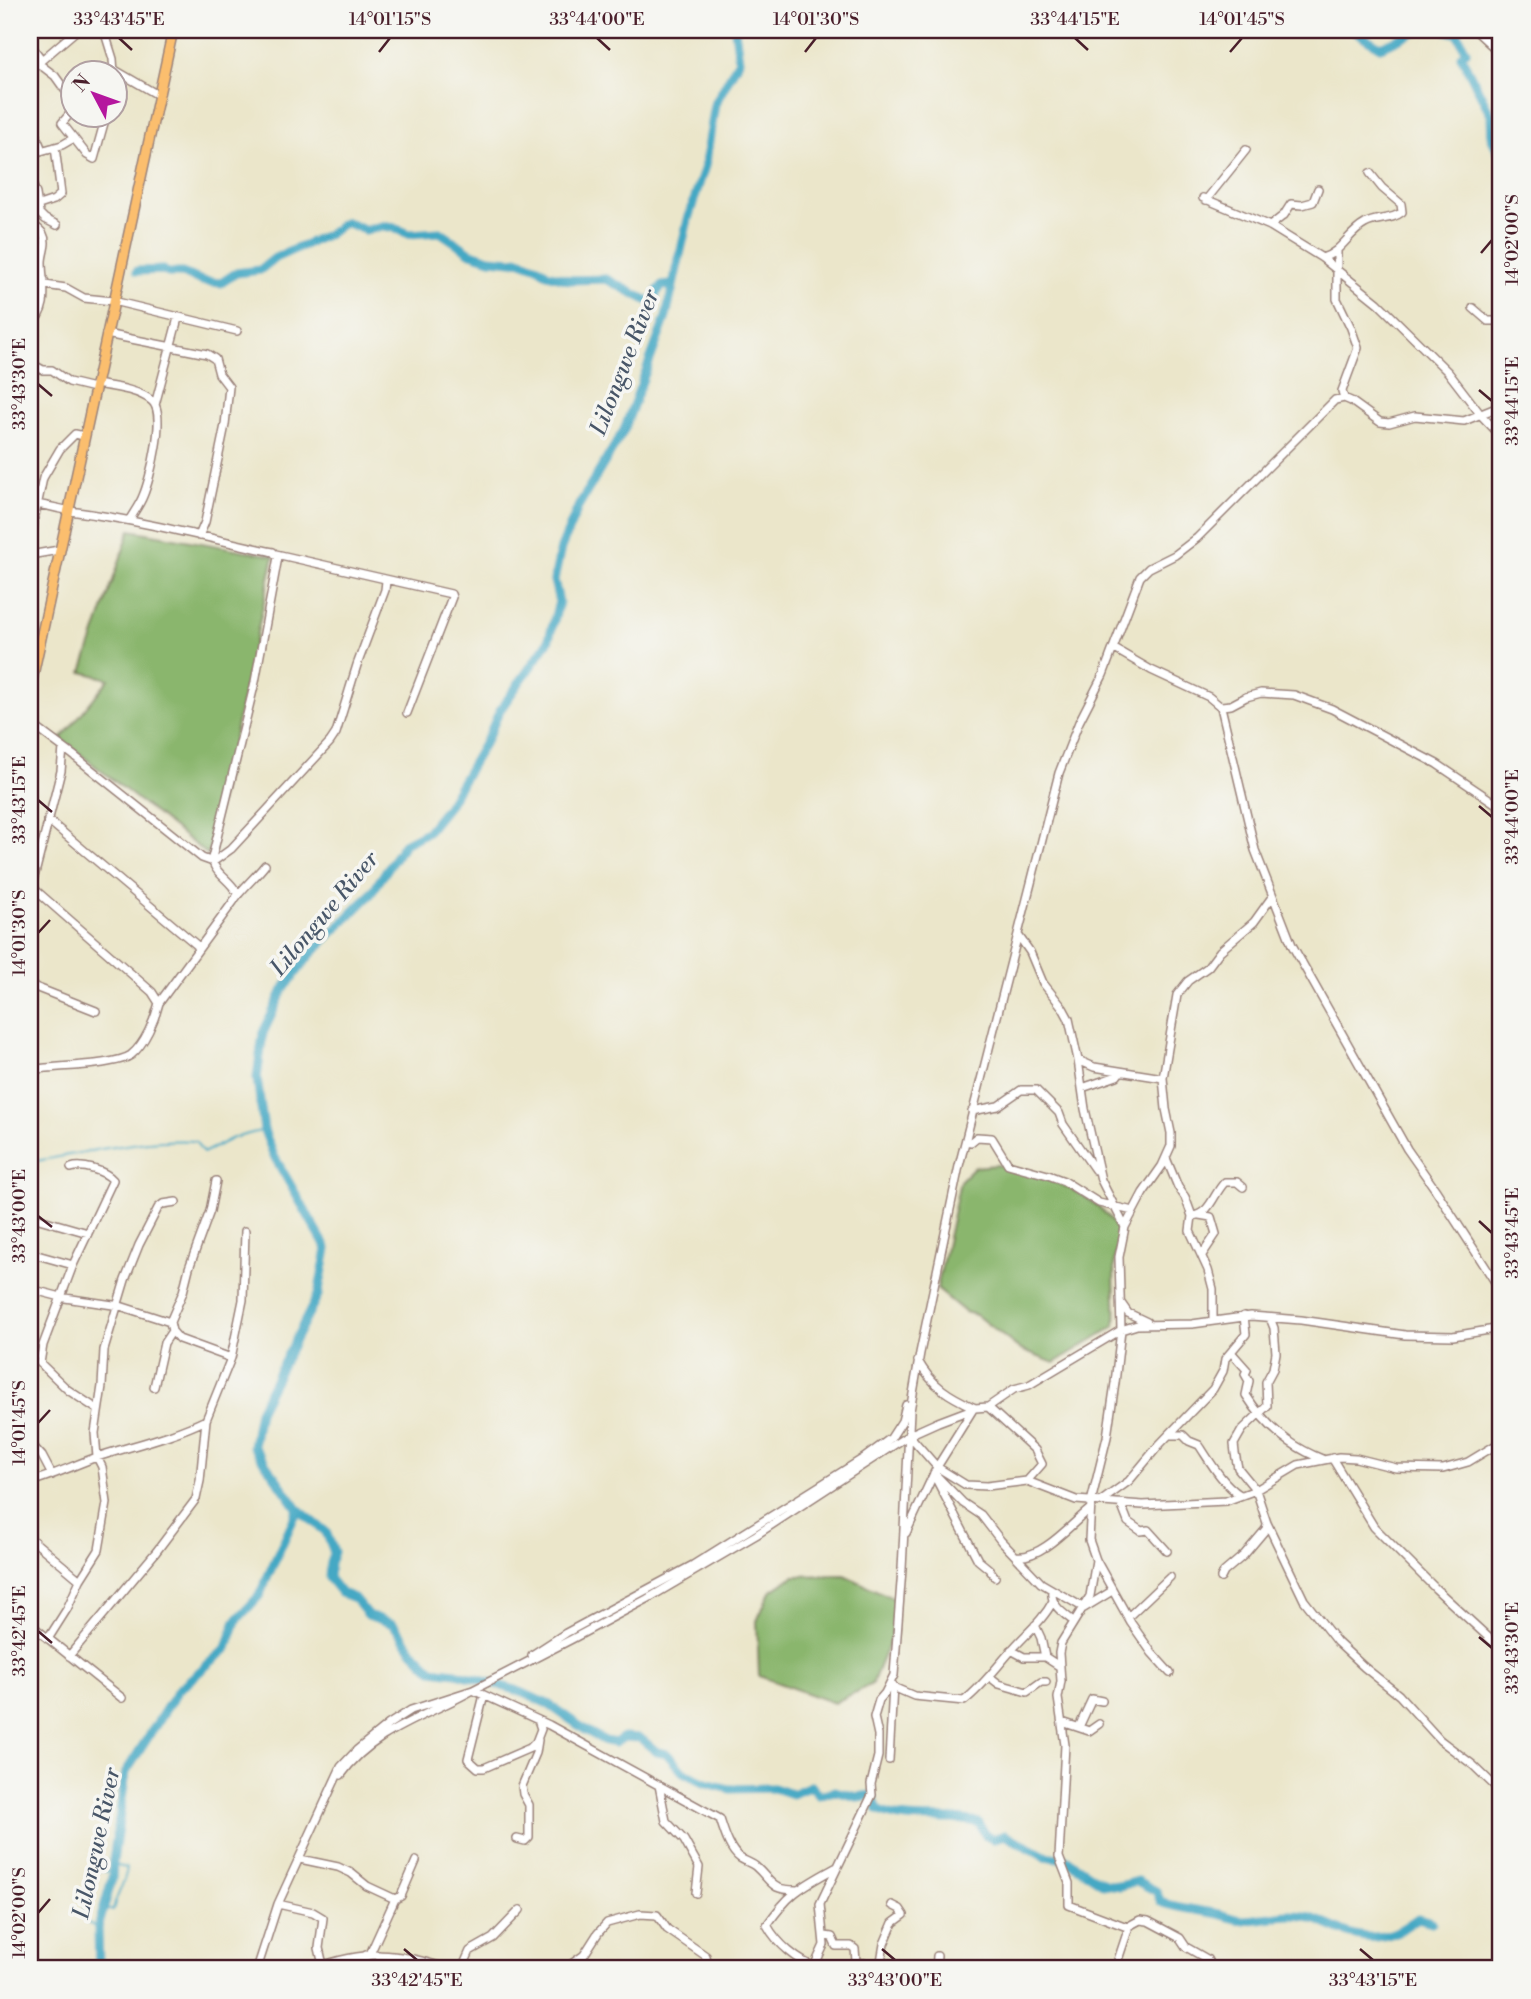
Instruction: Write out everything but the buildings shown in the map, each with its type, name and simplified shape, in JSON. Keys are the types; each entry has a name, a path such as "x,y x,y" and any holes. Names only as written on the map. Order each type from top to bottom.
{"main road":[{"path":"30,689 173,30"}],"street":[{"path":"64,30 67,38"},
{"path":"30,69 77,30"},
{"path":"104,30 111,60"},
{"path":"1475,30 1501,54"},
{"path":"30,44 40,61 60,83"},
{"path":"130,80 158,95"},
{"path":"30,121 42,150"},
{"path":"68,130 87,155 94,159 102,130"},
{"path":"30,154 74,138"},
{"path":"36,210 61,194 55,147"},
{"path":"1246,150 1204,199 1270,226 1322,258 1378,303 1448,372 1501,436"},
{"path":"1322,258 1337,251 1366,223 1388,219 1402,212 1401,204 1382,188 1370,173"},
{"path":"30,178 36,210 57,225"},
{"path":"1270,226 1284,215 1291,204 1313,202 1318,189"},
{"path":"30,223 43,234 45,244 42,265 45,296 42,308 30,327"},
{"path":"1337,251 1338,304 1358,348 1342,391 1344,398 1384,423 1415,416 1464,421 1501,406"},
{"path":"30,277 66,288 84,298 113,301 237,331"},
{"path":"1473,308 1488,321 1501,321"},
{"path":"130,519 144,495 156,449 158,423 155,405 178,318"},
{"path":"106,334 212,356 219,374 229,387 225,425 205,522 199,536"},
{"path":"30,363 43,370 52,370 69,382 139,394 155,405"},
{"path":"889,1760 910,1411 972,1111 1063,759 1113,648 1136,585 1145,572 1175,555 1197,538 1294,443 1330,403 1344,398"},
{"path":"59,550 31,555 34,504 43,478 60,449 72,435 84,436"},
{"path":"34,504 130,519 386,581 448,592 452,597 407,713"},
{"path":"237,893 233,885 215,869 213,862 226,794 241,747 255,682 279,559 276,554"},
{"path":"30,723 169,834 205,861 213,862 231,849 336,733 386,581"},
{"path":"1113,648 1151,670 1209,697 1221,706 1255,850 1293,945 1407,1149 1501,1292"},
{"path":"1221,706 1231,705 1261,693 1294,695 1332,709 1437,764 1501,807"},
{"path":"63,748 61,771 31,890 152,992 159,1003"},
{"path":"48,820 199,947"},
{"path":"30,1070 107,1062 130,1056 141,1044 159,1003 237,893 248,886 265,865"},
{"path":"1170,1673 1152,1653 1112,1591 1096,1560 1090,1540 1093,1504 1107,1437 1121,1330 1119,1257 1125,1227 1166,1158 1171,1139 1163,1078 1177,995 1188,981 1208,967 1220,951 1254,922 1272,897"},
{"path":"1018,935 1030,952 1043,983 1067,1013 1101,1180"},
{"path":"30,985 96,1010"},
{"path":"1078,1060 1094,1067 1154,1079 1163,1078"},
{"path":"1082,1088 1117,1076 1120,1072"},
{"path":"972,1111 998,1106 1021,1090 1036,1090 1059,1113 1063,1124 1101,1180 1125,1227"},
{"path":"966,1141 971,1142 977,1137 992,1138 1008,1164 1048,1175 1099,1203 1133,1211"},
{"path":"1166,1158 1195,1216"},
{"path":"71,1168 81,1166 113,1178 60,1297 43,1345 40,1363 68,1390 97,1409"},
{"path":"216,1181 211,1211 170,1322 172,1331 179,1339 231,1358"},
{"path":"1213,1321 1213,1289 1202,1255 1190,1231 1195,1216 1210,1206 1225,1182 1237,1182 1243,1187"},
{"path":"48,1639 99,1550 107,1503 95,1433 104,1350 116,1306 134,1255 158,1208 163,1204 176,1202"},
{"path":"1195,1216 1211,1217 1216,1234 1202,1255"},
{"path":"32,1217 88,1233"},
{"path":"69,1656 192,1506 200,1481 206,1420 231,1358 244,1293 244,1231"},
{"path":"30,1253 73,1265"},
{"path":"30,1289 116,1306 170,1322"},
{"path":"1121,1302 1124,1309 1135,1318 1153,1325"},
{"path":"499,1675 647,1599 756,1535 909,1436 975,1408 988,1407 1014,1389 1029,1385 1121,1330 1137,1325 1213,1321 1244,1316 1301,1320 1405,1335 1452,1336 1501,1328"},
{"path":"1016,1556 1028,1555 1055,1541 1093,1504 1129,1481 1217,1384 1225,1359 1248,1331 1244,1316"},
{"path":"1270,1318 1274,1328 1276,1353 1273,1369 1266,1382 1267,1406 1242,1430 1234,1444 1238,1468 1256,1490 1267,1523 1304,1600 1337,1642 1399,1695 1440,1740 1473,1765 1501,1792"},
{"path":"154,1387 164,1343 172,1331"},
{"path":"1231,1352 1247,1370 1245,1374 1249,1381 1246,1395 1258,1413 1297,1448 1322,1459"},
{"path":"918,1365 937,1387 975,1408"},
{"path":"257,1969 278,1904 334,1786 345,1770 374,1742 474,1690 566,1633 693,1565 884,1444 898,1430 902,1421 918,1365"},
{"path":"988,1407 1038,1454 1042,1464 1027,1481"},
{"path":"903,1543 911,1519 935,1470 967,1416 975,1408"},
{"path":"30,1482 97,1457 143,1445 206,1420"},
{"path":"1169,1435 1183,1435 1199,1445 1222,1475 1222,1480 1240,1495"},
{"path":"909,1436 963,1503 981,1515 1029,1572 1052,1590 1084,1608"},
{"path":"935,1470 966,1485 987,1486 1027,1481 1093,1504 1220,1501 1256,1490 1298,1465 1322,1459 1356,1458 1404,1469 1443,1469 1468,1462 1501,1442"},
{"path":"30,1443 42,1456 52,1475"},
{"path":"1332,1458 1374,1527 1436,1590 1501,1649"},
{"path":"935,1470 974,1553 995,1577"},
{"path":"1121,1504 1128,1522 1141,1531 1149,1530 1167,1551"},
{"path":"1221,1578 1266,1529 1267,1523"},
{"path":"30,1538 80,1580"},
{"path":"1096,1560 1090,1596 1061,1643 1058,1698 1065,1745 1059,1815 1059,1857 1069,1883 1069,1905 1127,1927"},
{"path":"1128,1617 1170,1577"},
{"path":"1052,1590 1053,1601 1059,1611 1073,1621"},
{"path":"1084,1608 1112,1591"},
{"path":"893,1687 914,1696 962,1701 990,1677 1053,1601"},
{"path":"30,1624 122,1699"},
{"path":"1035,1625 1045,1657"},
{"path":"1011,1650 1024,1657 1045,1657 1059,1666"},
{"path":"836,1867 797,1889 784,1902 767,1928 780,1943 815,1969 825,1936 820,1904 836,1867 853,1840 857,1823 872,1795 871,1784 878,1756 878,1735 874,1717 879,1700 894,1675"},
{"path":"990,1677 999,1684 1027,1692 1041,1682 1046,1682"},
{"path":"474,1690 538,1720 720,1819 722,1831 736,1854 757,1868 773,1886 779,1889 797,1889"},
{"path":"484,1695 476,1734 468,1753 468,1759 478,1768 524,1752 539,1736"},
{"path":"1079,1727 1092,1699 1102,1701"},
{"path":"517,1839 525,1841 529,1837 528,1805 522,1786 536,1753 541,1729 538,1720"},
{"path":"1062,1722 1089,1731 1099,1724"},
{"path":"659,1785 666,1821 684,1840 699,1867 696,1893"},
{"path":"300,1859 338,1867 351,1873 367,1886 394,1899"},
{"path":"363,1969 394,1899 401,1896 416,1861"},
{"path":"278,1904 313,1912 323,1918 319,1948 323,1965"},
{"path":"825,1936 832,1937 836,1946 851,1946 855,1949 856,1961 880,1967 884,1944 893,1923 904,1915 900,1909 891,1905"},
{"path":"462,1969 470,1951 493,1938 520,1910"},
{"path":"564,1969 584,1955 597,1933 607,1923 619,1918 653,1913 667,1929 706,1956 714,1969"},
{"path":"1115,1969 1127,1927 1140,1920 1155,1924 1180,1938 1186,1947 1207,1959 1212,1969"},
{"path":"312,1969 368,1955 399,1955 449,1969"},
{"path":"936,1969 937,1956"}],"green space":[{"path":"130,530 274,556 208,855 61,739 109,679 82,672"},
{"path":"997,1165 1030,1173 1067,1187 1099,1207 1111,1220 1118,1235 1114,1266 1115,1326 1054,1363 1021,1350 976,1315 965,1312 937,1289 960,1181 974,1167"},
{"path":"844,1575 895,1599 891,1637 872,1684 834,1703 759,1676 757,1621 770,1592 794,1576"}],"waterway":[{"name":"Lilongwe River","path":"99,1969 98,1928 112,1879 126,1772 178,1690 227,1648 236,1621 259,1596 298,1509 253,1446 259,1411 318,1295 327,1249 274,1156 264,1130 257,1078 263,1033 283,990 310,955 370,895 404,844 427,832 447,807 488,737 500,710 548,642 559,602 554,580 561,548 579,505 624,430 666,317 688,219 705,166 715,104 739,60 735,30"},
{"path":"1353,30 1380,47 1420,30"},
{"path":"1444,30 1458,34 1466,51 1461,56 1491,115 1492,139 1501,157"},
{"path":"137,271 163,270 168,273 182,273 202,281 221,283 236,273 260,270 275,258 329,234 345,222 365,230 384,226 409,234 440,232 471,253 490,259 519,260 538,267 547,274 569,280 606,279 648,301 655,301 656,293 662,286 671,285"},
{"path":"30,1162 153,1142 195,1141 203,1153 233,1138 264,1130"},
{"path":"298,1509 326,1532 334,1552 329,1578 341,1593 354,1598 368,1615 393,1624 412,1650 432,1670 456,1673 516,1690 548,1704 605,1741 615,1743 624,1737 640,1738 657,1752 667,1754 683,1772 706,1783 730,1789 774,1788 792,1794 811,1786 819,1795 835,1791 857,1797 872,1795 878,1810 890,1815 979,1823 986,1836 993,1839 1005,1835 1045,1856 1066,1859 1104,1884 1120,1886 1137,1881 1156,1891 1161,1902 1237,1919 1301,1915 1366,1937 1393,1933 1418,1918 1432,1922"},
{"path":"103,1910 113,1910 126,1874 127,1868 113,1865"},
{"path":"98,1928 86,1922 83,1909 97,1873 100,1870 112,1873"}]}
